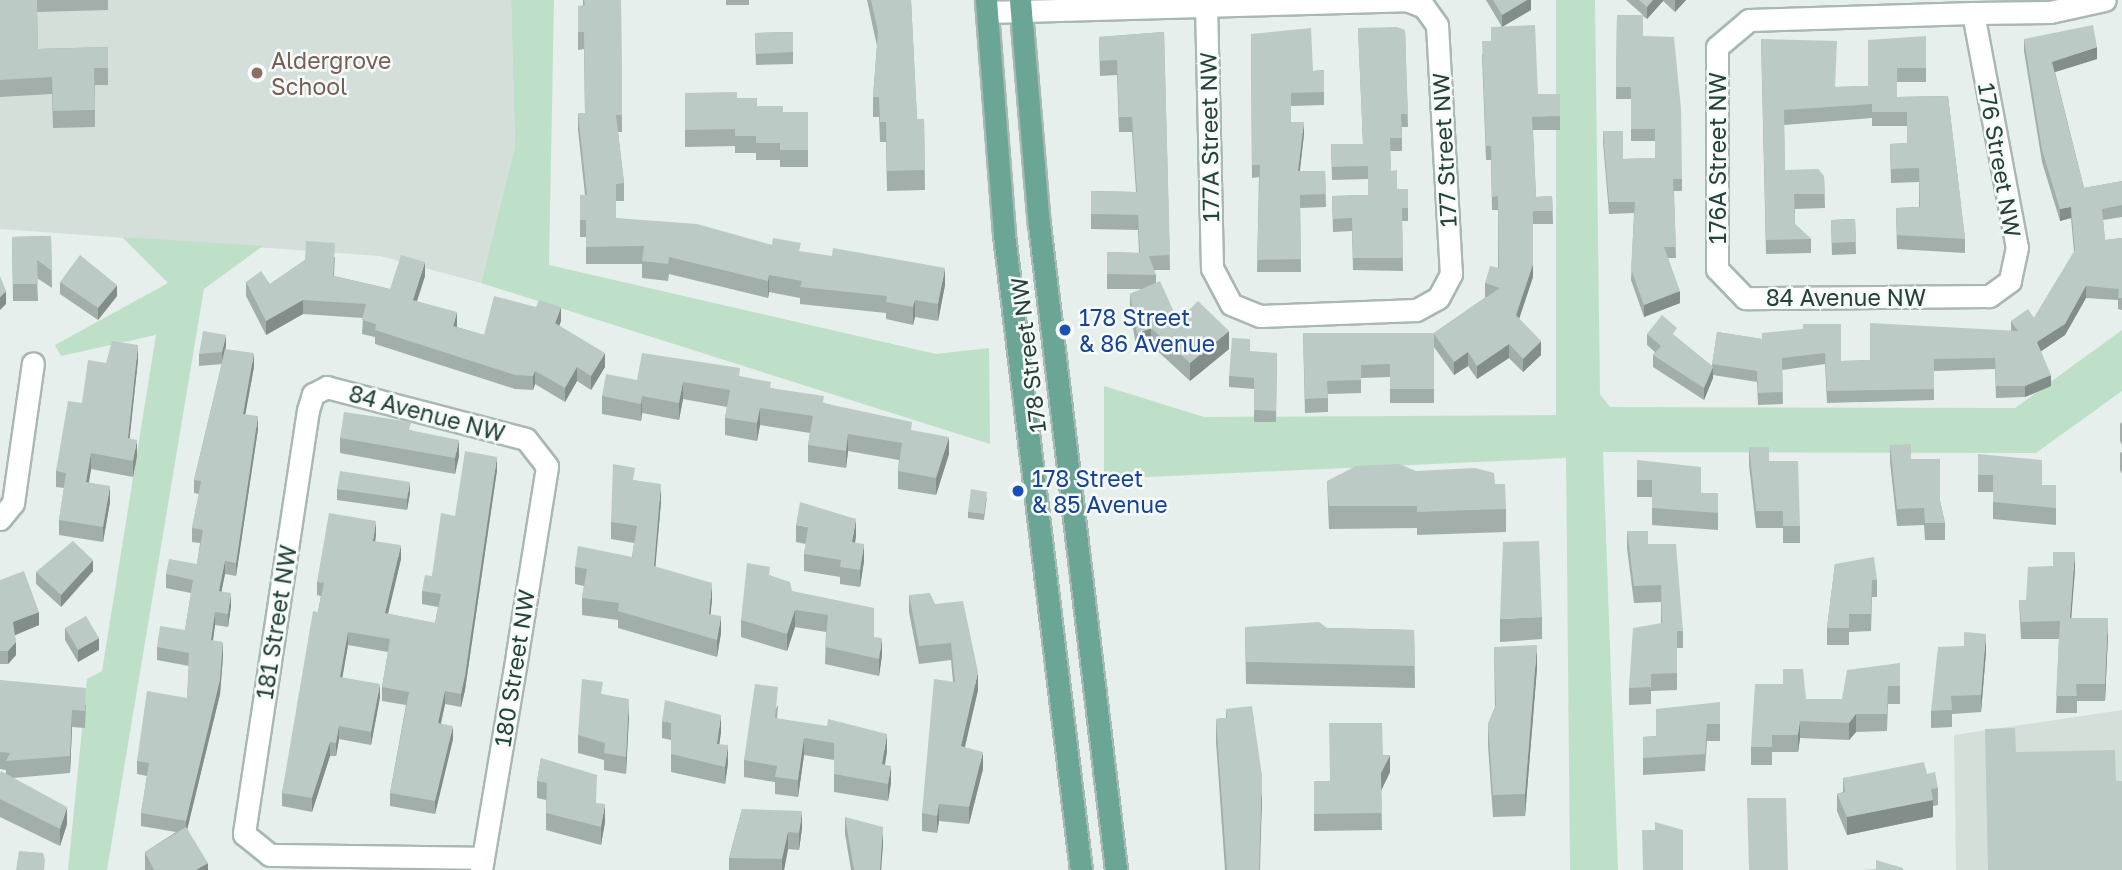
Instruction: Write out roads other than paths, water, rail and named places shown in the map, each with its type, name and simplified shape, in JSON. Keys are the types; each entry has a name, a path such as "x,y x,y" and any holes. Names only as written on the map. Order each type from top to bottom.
{"main road":[{"name":"178 Street NW","path":"1020,5 1052,343 1116,870"},
{"name":"178 Street NW","path":"987,6 1004,235 1081,870"}],"street":[{"name":"177 Street NW","path":"1206,6 1406,0 1424,7 1437,25 1451,274"},
{"path":"1973,13 2050,12 2105,0"},
{"path":"987,6 1206,6"},
{"name":"177A Street NW","path":"1206,6 1212,268 1231,303 1260,316 1416,310 1438,298 1451,274"},
{"name":"176A Street NW","path":"1717,268 1717,47 1749,20 1973,13"},
{"name":"176 Street NW","path":"1973,13 2017,247 2010,281 1989,296"},
{"name":"84 Avenue NW","path":"1717,268 1745,298 1989,296"},
{"path":"0,519 13,503 33,363"},
{"name":"84 Avenue NW","path":"308,411 313,394 327,387 526,439 547,466"},
{"name":"181 Street NW","path":"308,411 244,834 270,855 482,864"},
{"name":"180 Street NW","path":"482,864 547,466"}],"place":[{"name":"Aldergrove School","path":"257,73"},
{"name":"178 Street & 86 Avenue","path":"1065,330"},
{"name":"178 Street & 85 Avenue","path":"1018,491"}]}
